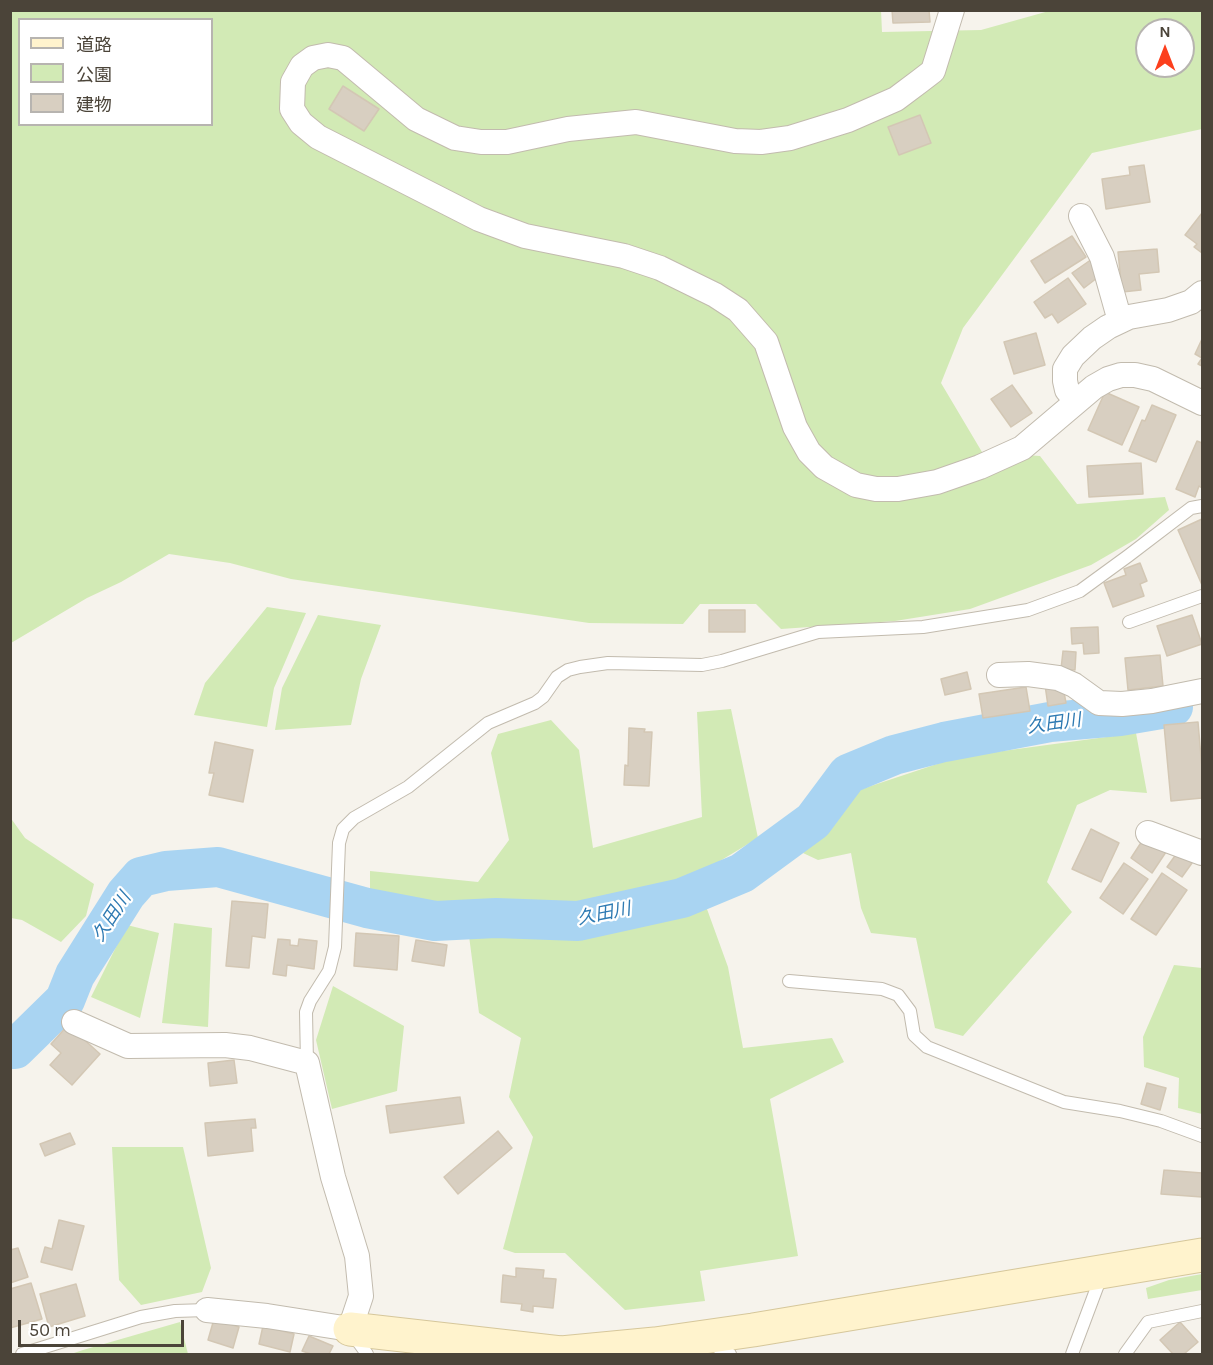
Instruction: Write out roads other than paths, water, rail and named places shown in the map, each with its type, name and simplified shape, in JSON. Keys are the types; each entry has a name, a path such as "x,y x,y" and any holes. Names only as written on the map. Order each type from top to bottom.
{"street":[{"path":"952,10 933,71 896,99 848,120 790,138 761,142 735,141 636,122 568,129 507,142 481,142 455,138 416,119 343,58 328,55 313,58 302,66 294,82 292,109 301,123 318,137 479,219 525,236 624,256 660,268 715,295 738,310 766,342 795,427 808,452 824,467 856,485 876,489 906,487 937,482 980,467 1022,448 1076,401 1108,379 1121,375 1135,375 1174,388 1203,403"},
{"path":"1081,216 1102,256 1120,321"},
{"path":"1076,401 1067,390 1065,369 1073,356 1092,338 1129,317 1167,310 1191,302 1203,293"},
{"path":"999,675 1058,678 1074,685 1099,703 1142,702 1203,691"},
{"path":"1148,834 1203,853"},
{"path":"74,1022 128,1046 225,1045 250,1048 307,1063 333,1177 357,1256 361,1296 359,1342"},
{"path":"207,1310 267,1316 359,1342 560,1354 699,1338 1203,1255"}],"lane":[{"path":"307,1063 306,1012 310,1001 329,971 333,958 339,843 343,829 354,818 408,787 488,723 535,703 543,697 557,677 568,670 608,663 702,665 818,632 923,627 1028,610 1080,591 1191,508 1203,506"},
{"path":"1129,622 1203,596"},
{"path":"789,981 882,989 898,995 910,1011 914,1035 927,1047 1064,1102 1141,1116 1203,1136"},
{"path":"1072,1354 1103,1271"},
{"path":"22,1354 141,1317 176,1311 207,1310"},
{"path":"1125,1354 1148,1322 1203,1311"},
{"path":"699,1338 730,1354"}],"waterway":[{"name":"久田川","path":"10,1049 15,1049 65,1000 75,975 126,894 141,877 166,871 218,867 367,908 435,921 496,918 578,921 682,898 742,873 813,821 848,774 894,755 944,742 1050,722 1120,716 1173,707"}]}
